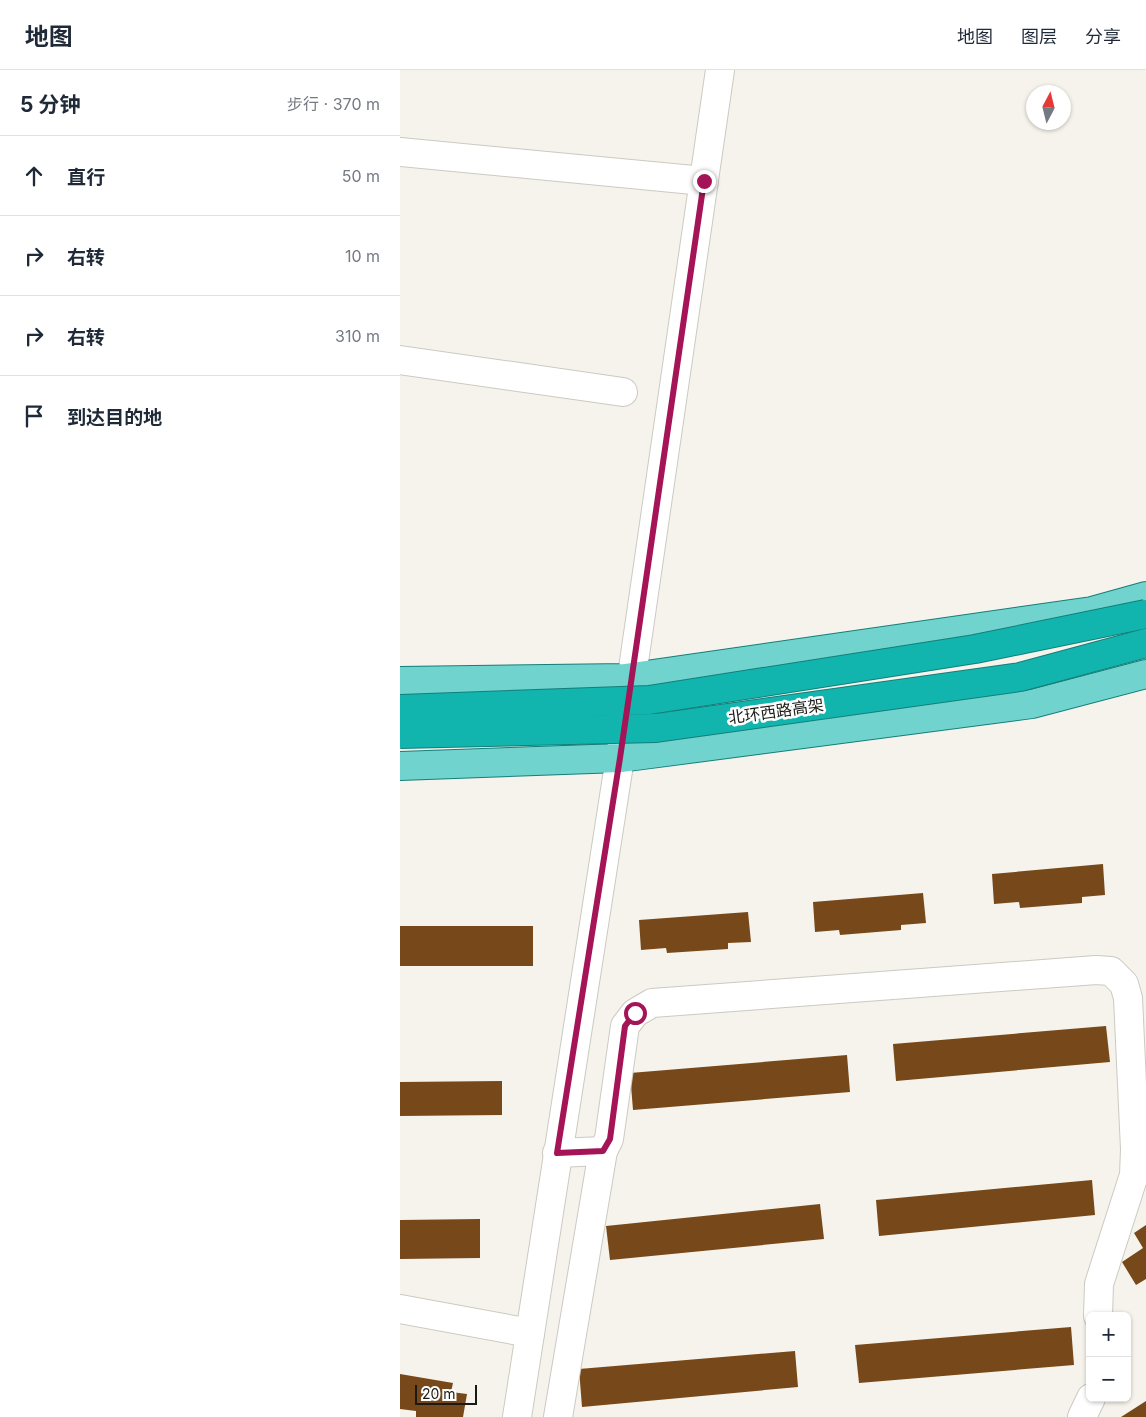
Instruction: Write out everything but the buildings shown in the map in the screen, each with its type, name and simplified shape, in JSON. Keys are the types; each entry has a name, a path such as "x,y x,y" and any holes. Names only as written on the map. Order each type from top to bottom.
{"highway":[{"name":"北环西路高架","path":"400,709 649,700 975,649 1146,614"},
{"name":"北环西路高架","path":"400,734 656,728 1020,677 1146,643"}],"main road":[{"path":"400,681 632,677 1092,611 1146,596"},
{"path":"400,766 620,758 1032,704 1146,674"}],"street":[{"path":"517,1417 620,758 720,70"},
{"path":"400,152 704,181"},
{"path":"400,360 624,392"},
{"path":"558,1417 603,1151 610,1139 625,1026 635,1013 652,1004 1096,970 1111,971 1124,984 1128,998 1136,1150 1134,1175 1099,1284 1098,1312"},
{"path":"557,1153 603,1151"},
{"path":"400,1309 530,1333"},
{"path":"1082,1417 1089,1402"}],"route":[{"path":"635,1013 625,1026 610,1139 603,1151 557,1153 620,758 704,181"}]}
